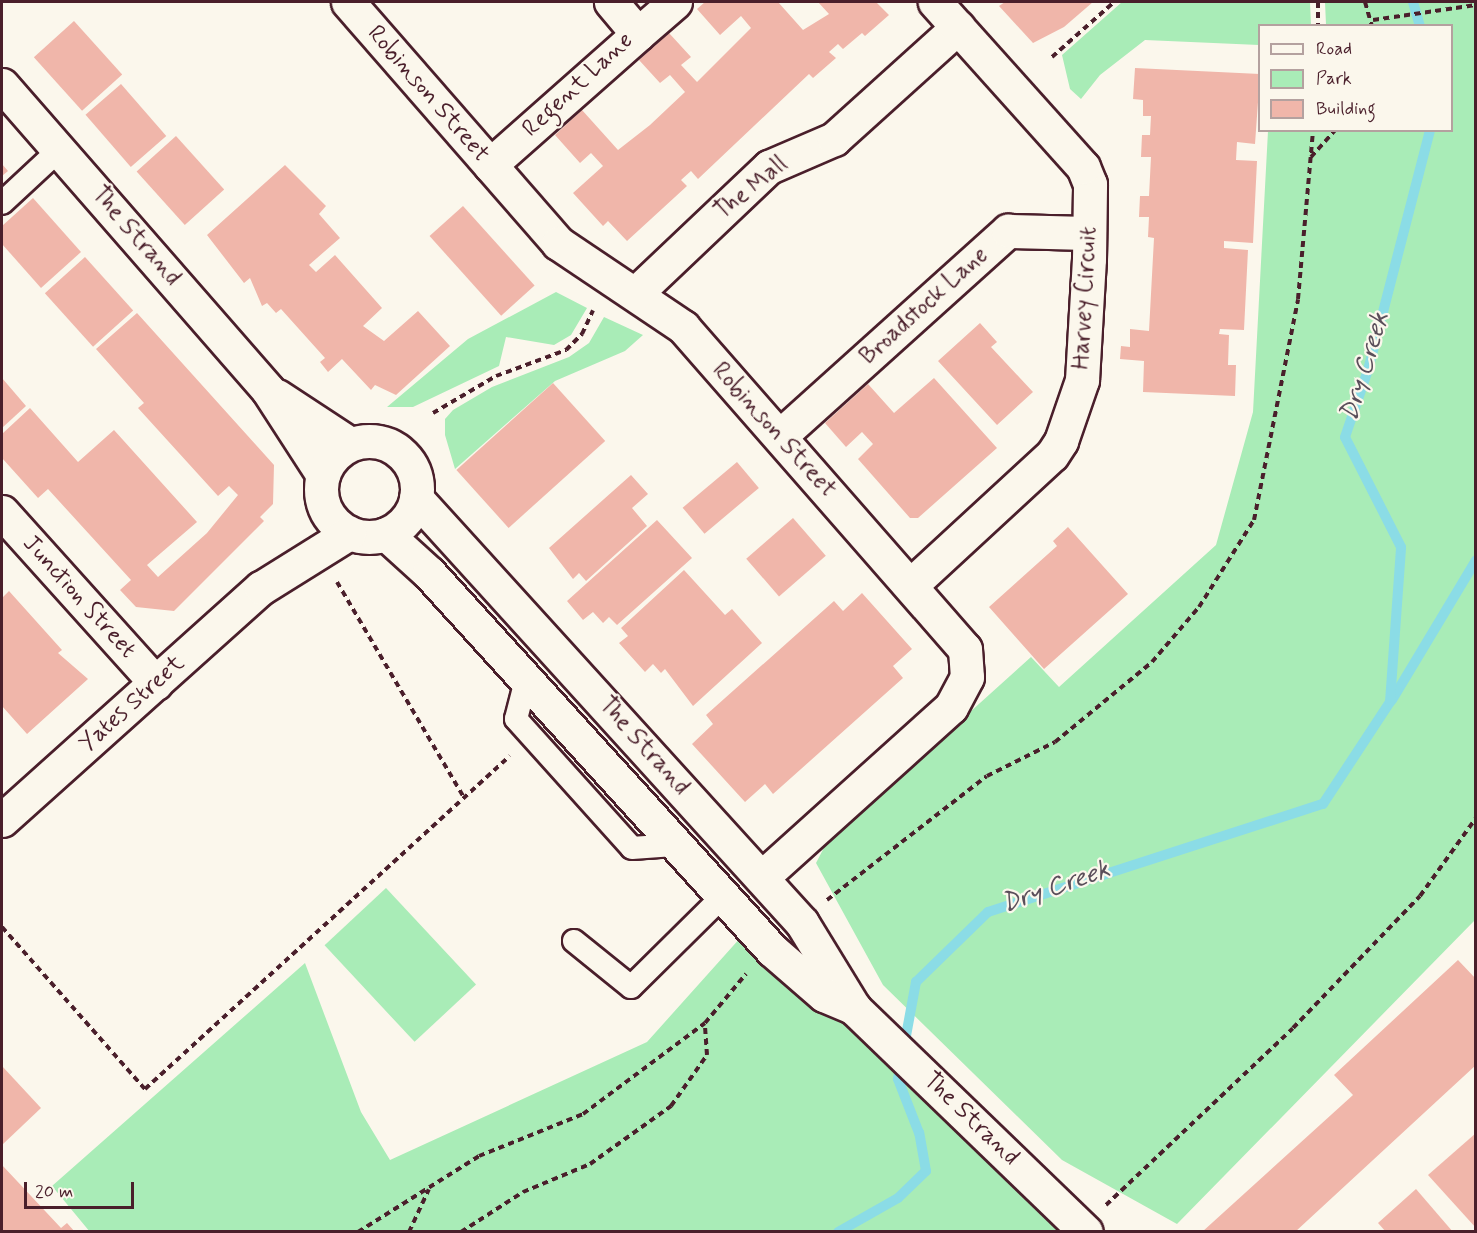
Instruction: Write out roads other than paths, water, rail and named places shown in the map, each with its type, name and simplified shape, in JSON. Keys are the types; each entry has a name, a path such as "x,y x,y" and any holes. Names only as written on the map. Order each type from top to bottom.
{"street":[{"name":"Robinson Street","path":"348,2 558,243 682,327 912,584 965,649 968,669 961,695 762,877"},
{"name":"Regent Lane","path":"490,165 638,34 611,2"},
{"path":"638,34 675,2"},
{"name":"Harvey Circuit","path":"912,584 1052,455 1070,426 1082,380 1089,233 1090,184 1083,167 935,2"},
{"name":"The Mall","path":"622,286 769,167 834,139 958,27"},
{"name":"The Strand","path":"2,85 268,390 323,490"},
{"name":"Broadstock Lane","path":"780,436 1008,231 1089,233"},
{"name":"The Strand","path":"268,390 350,444"},
{"path":"371,440 405,456 415,473 416,498 402,525 386,534 349,533 323,490 336,454 350,444 371,440"},
{"name":"Yates Street","path":"261,588 323,490"},
{"name":"The Strand","path":"416,498 802,922 854,1008"},
{"name":"Junction Street","path":"2,512 156,683"},
{"name":"Yates Street","path":"3,816 261,588 349,533"},
{"name":"The Strand","path":"386,534 411,554 674,845 802,979 854,1008 1032,1178 1092,1223"}],"lane":[{"path":"2,203 60,150"},
{"path":"574,941 632,987 722,897"}],"waterway":[{"name":"Dry Creek","path":"1413,2 1419,24"},
{"name":"Dry Creek","path":"838,1232 898,1198 926,1171 919,1133 898,1079 916,982 988,912 1323,804 1390,702 1401,547 1345,437 1368,370 1429,132"},
{"name":"Dry Creek","path":"1392,700 1476,560"}]}
